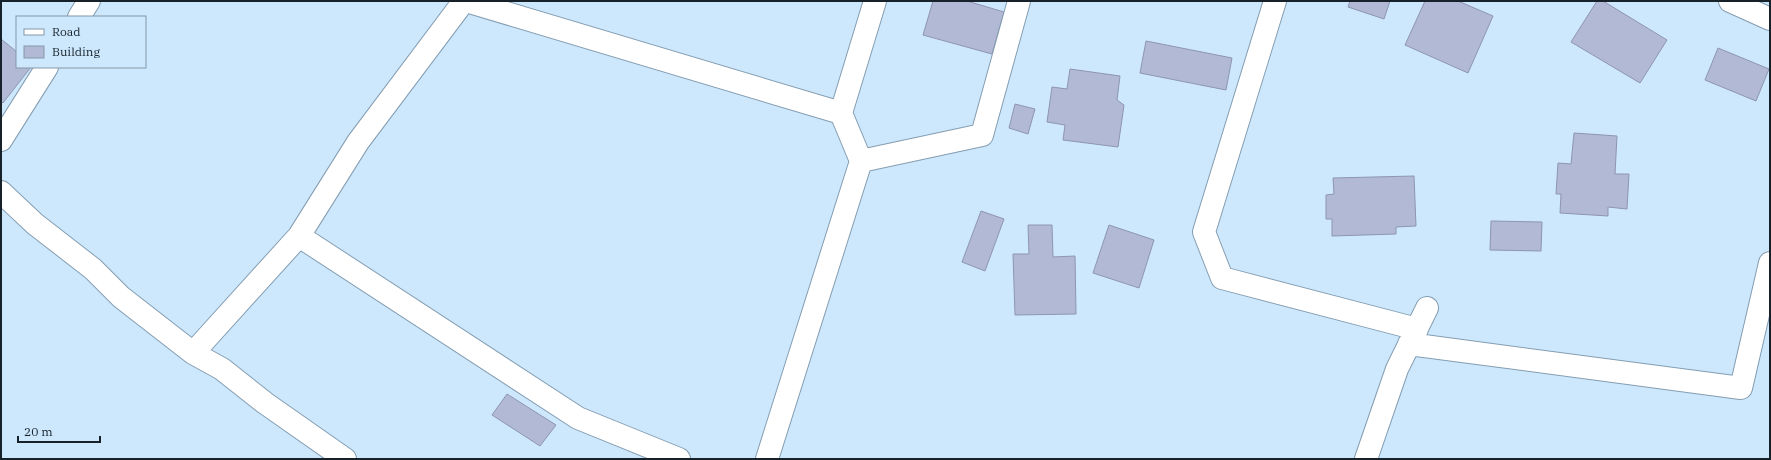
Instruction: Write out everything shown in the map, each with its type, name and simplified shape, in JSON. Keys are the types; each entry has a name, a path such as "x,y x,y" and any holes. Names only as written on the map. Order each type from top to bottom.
{"street":[{"path":"80,16 89,1"},
{"path":"193,353 299,236 358,142 465,1 841,113"},
{"path":"767,459 861,161 841,113 875,1"},
{"path":"861,161 982,135 1019,1"},
{"path":"1275,1 1204,232 1222,278 1413,337 1741,388 1770,263"},
{"path":"1730,1 1770,19"},
{"path":"1,140 46,68"},
{"path":"1,192 35,224 93,269 121,297 193,353 222,369 265,403 330,447 345,459"},
{"path":"299,236 578,418 679,459"},
{"path":"1366,459 1397,369 1427,308"}],"building":[{"path":"933,1 967,1 1004,12 992,54 923,35"},
{"path":"1350,1 1390,1 1384,19 1348,7"},
{"path":"1425,1 1458,1 1493,16 1468,73 1405,45"},
{"path":"1597,1 1603,1 1667,40 1640,83 1571,42"},
{"path":"1,39 16,51 16,68 30,68 3,103 1,101"},
{"path":"1146,41 1232,58 1226,90 1140,73"},
{"path":"1718,48 1769,69 1756,101 1705,80"},
{"path":"1070,69 1120,76 1117,100 1124,105 1118,147 1063,140 1065,125 1047,122 1052,87 1067,89"},
{"path":"1015,104 1035,109 1028,134 1009,128"},
{"path":"1574,133 1617,136 1615,174 1629,174 1627,209 1608,207 1608,216 1560,213 1561,194 1556,194 1558,163 1571,164"},
{"path":"1414,176 1416,226 1396,227 1396,234 1332,236 1332,219 1326,219 1326,195 1334,194 1333,178"},
{"path":"981,211 1004,219 985,271 962,262"},
{"path":"1491,221 1542,222 1541,251 1490,250"},
{"path":"1028,225 1052,225 1053,257 1075,256 1076,314 1015,315 1013,254 1029,254"},
{"path":"1109,225 1154,240 1139,288 1093,273"},
{"path":"507,394 556,425 540,446 492,415"}]}
